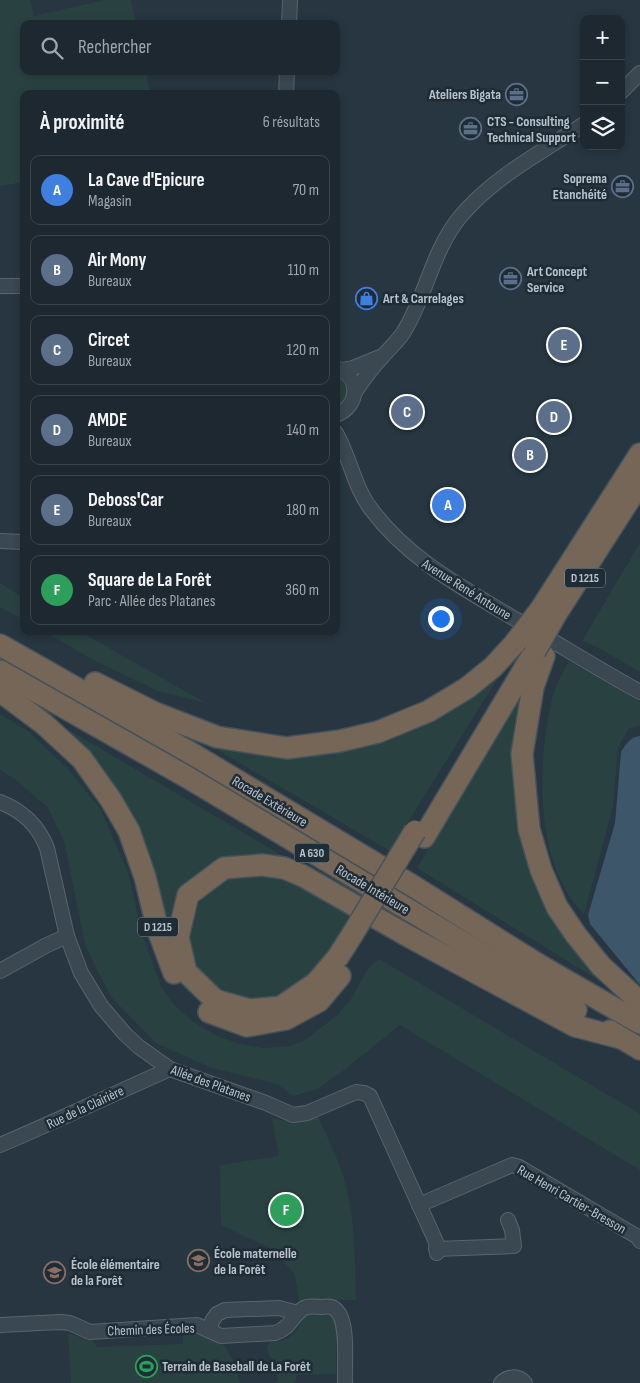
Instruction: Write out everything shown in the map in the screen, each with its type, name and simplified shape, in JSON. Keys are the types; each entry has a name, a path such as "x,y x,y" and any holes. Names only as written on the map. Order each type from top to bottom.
{"highway":[{"name":"D 1215","path":"0,690 44,724 82,759 111,800 129,831 145,877 158,930 176,979 209,1012 247,1026 286,1019 319,1001 346,969 358,938 601,531 640,454"},
{"name":"D 1215","path":"601,531 640,483"},
{"path":"58,677 78,675 155,713 217,737 287,748 340,741 378,732 429,711 467,688 493,667 530,649 552,613"},
{"name":"Rocade Extérieure","path":"0,645 204,761 413,886 539,965 640,1024"},
{"name":"D 1215","path":"530,649 534,687 522,754 529,829 542,870 558,907 576,935 601,966 640,1002"},
{"name":"Rocade Intérieure","path":"0,672 187,777 640,1049"},
{"path":"358,938 338,957 316,983 281,1007 250,1010 215,1000 186,972 178,937 188,894 224,868 262,865 284,868 303,876 408,936 575,1026 622,1038"}],"street":[{"path":"288,20 290,0"},
{"path":"625,88 640,73"},
{"path":"286,90 287,75"},
{"name":"Avenue René Antoune","path":"340,431 343,423 342,412 353,400 355,392 403,333 442,246 459,219 478,197 500,179 580,127"},
{"path":"0,286 20,286"},
{"path":"340,369 353,368 383,356"},
{"path":"340,370 350,377 355,392"},
{"name":"Avenue René Antoune","path":"340,442 352,475 369,507 391,535 419,559 471,593 640,692"},
{"path":"0,541 20,542"},
{"name":"Allée des Platanes","path":"0,802 26,817 43,839 47,848 67,936 81,973 101,1006 132,1040 170,1069 266,1103 293,1115 307,1113 356,1092 364,1092 370,1096 419,1205"},
{"path":"0,971 67,936"},
{"name":"Rue de la Clairière","path":"0,1146 170,1069"},
{"name":"Rue Henri Cartier-Bresson","path":"419,1205 512,1165 519,1167 638,1237 640,1241"},
{"path":"419,1205 436,1242 436,1251 514,1246 512,1230 508,1220"},
{"path":"210,1331 212,1321 217,1314 225,1310 279,1308 298,1313 308,1307 330,1306 338,1311 344,1324 345,1383"},
{"name":"Chemin des Écoles","path":"0,1325 70,1322 90,1332 197,1325 221,1336 282,1331 298,1313"},
{"path":"501,1383 508,1378 516,1377 525,1383"}],"green space":[{"path":"0,0 30,0 34,16 105,0 131,0 135,20 20,20 20,75 147,75 149,90 20,90 20,183 0,186"},
{"path":"340,379 347,391 345,400 341,404"},
{"path":"640,543 640,672 597,647 582,641"},
{"path":"0,583 20,596 20,618 0,607"},
{"path":"50,635 86,635 206,703 158,691 97,662"},
{"path":"569,661 640,702 640,726 629,728 618,747 613,806 584,914 568,893 556,868 548,841 542,782 547,725 553,694"},
{"path":"506,665 390,851 209,745 267,756 292,756 340,751 368,745 393,737"},
{"path":"526,685 521,825 608,986 417,868"},
{"path":"0,714 28,731 66,767 100,808 128,872 142,934 161,986 174,1005 192,1021 213,1034 236,1043 263,1048 291,1046 305,1040 336,1016 351,999 369,967 379,959 640,1114 640,1170 400,1025 343,1071 317,1089 293,1096 277,1084 212,1068 156,1043 112,998 85,944 64,841 48,808 16,780 0,770"},
{"path":"62,726 312,873 223,862 169,931 93,760"},
{"path":"253,875 285,880 318,896 350,915 325,956 302,984 293,990 269,999 246,1000 224,993 206,980 194,963 188,942 190,920 203,898 226,879"},
{"path":"317,1115 331,1144 346,1185 353,1234 356,1300 299,1301 295,1274 270,1248 221,1225 220,1165 279,1156 272,1118 295,1123"},
{"path":"323,1312 331,1316 336,1326 336,1374 297,1375 295,1383 275,1383 278,1381 276,1367 267,1347 271,1341 288,1338 308,1315"},
{"name":"Terrain de Baseball de La Forêt","path":"182,1331 199,1334 224,1345 235,1364 240,1383 71,1383 68,1333 92,1341 96,1347 183,1344"}],"water":[{"path":"640,736 640,985 590,924 588,915 615,823 621,752 631,739"}],"place":[{"name":"Ateliers Bigata","path":"517,94"},
{"name":"CTS - Consulting Technical Support","path":"471,129"},
{"name":"Soprema Etanchéité","path":"623,186"},
{"name":"Art Concept Service","path":"511,279"},
{"name":"Art & Carrelages","path":"367,298"},
{"name":"Deboss'Car","path":"564,345"},
{"name":"Circet","path":"407,412"},
{"name":"AMDE","path":"554,417"},
{"name":"Air Mony","path":"530,455"},
{"name":"La Cave d'Epicure","path":"448,505"},
{"name":"Square de La Forêt","path":"286,1210"},
{"name":"École maternelle de la Forêt","path":"198,1261"},
{"name":"École élémentaire de la Forêt","path":"55,1272"},
{"name":"Terrain de Baseball de La Forêt","path":"146,1366"}]}
